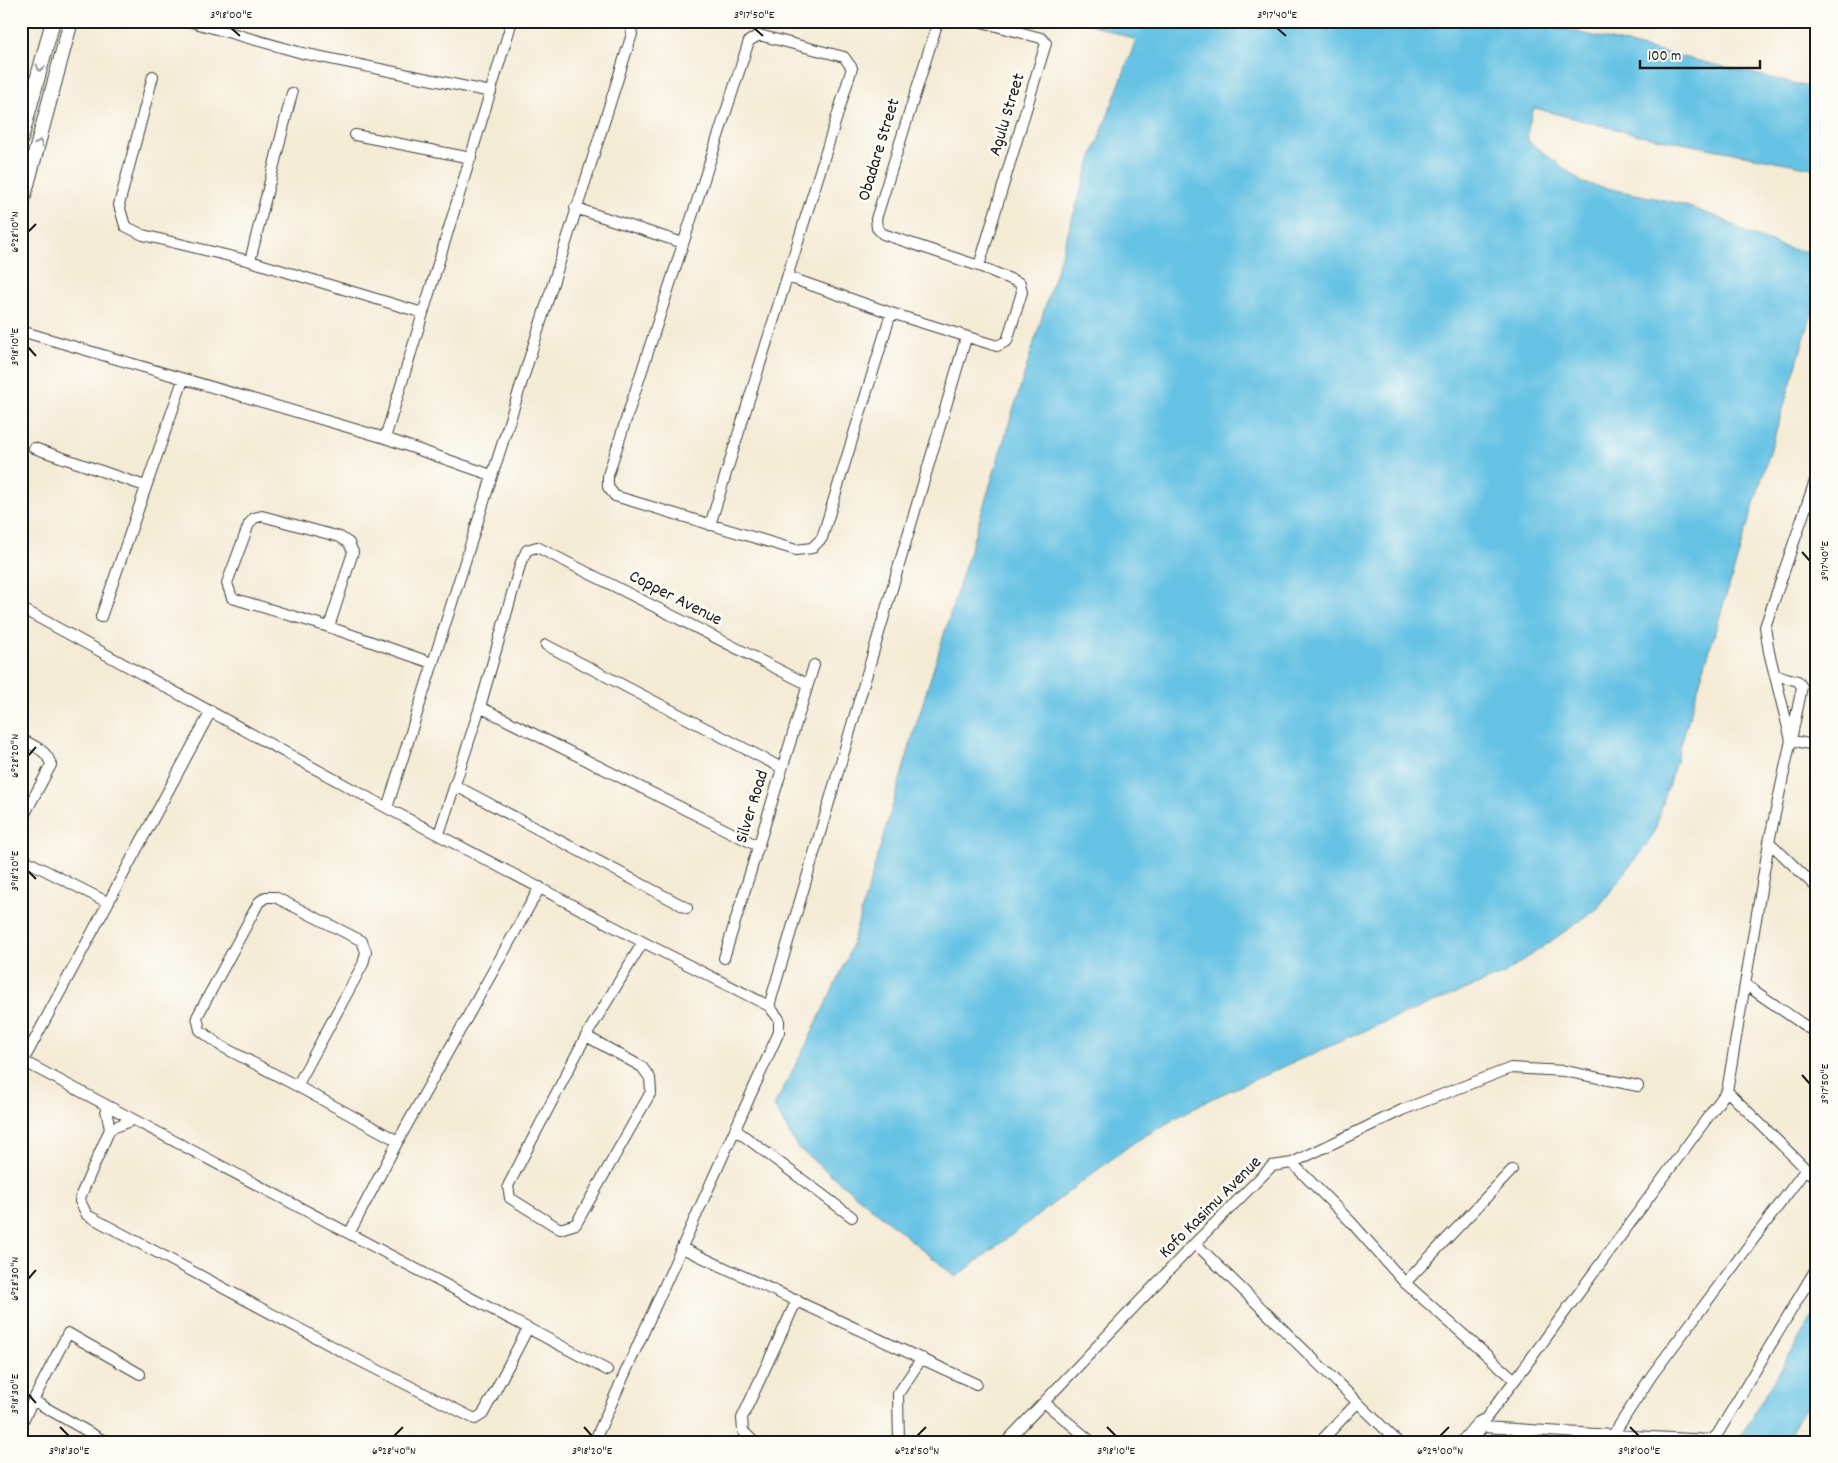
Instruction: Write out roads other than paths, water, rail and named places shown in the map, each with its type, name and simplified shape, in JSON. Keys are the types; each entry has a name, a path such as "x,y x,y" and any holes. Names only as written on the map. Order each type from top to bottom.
{"main road":[{"path":"21,138 53,21"},
{"path":"21,207 71,21"}],"street":[{"path":"188,21 302,53 491,92"},
{"path":"385,438 512,21"},
{"path":"387,808 575,208 632,34 630,21"},
{"name":"Obadare Street","path":"938,21 876,219 877,228 883,234 979,266 1020,283 1022,292 1007,341 997,346 966,338"},
{"name":"Agulu Street","path":"978,21 1042,38 1046,43 979,266"},
{"path":"710,525 852,68 844,57 759,35 749,41 608,475 608,487 615,496 710,525 796,550 812,548 822,538 891,313"},
{"path":"153,76 118,205 125,226 142,235 250,261 423,312"},
{"path":"250,261 292,93"},
{"path":"356,135 471,158"},
{"path":"575,208 683,243"},
{"path":"769,1006 966,338 788,277"},
{"path":"21,331 385,438 491,475"},
{"path":"101,617 183,380"},
{"path":"34,448 145,486"},
{"path":"1792,740 1765,627 1817,476"},
{"path":"329,627 353,552 350,543 340,537 262,516 254,518 249,524 227,583 232,598 329,627 432,663"},
{"name":"Copper Avenue","path":"480,708 521,562 527,550 537,547 807,684"},
{"path":"21,608 387,808 769,1006 779,1019 779,1032 594,1442"},
{"path":"546,645 782,768"},
{"name":"Silver Road","path":"724,958 814,665"},
{"path":"1471,1442 1482,1423 1727,1091 1769,842 1802,688 1798,681 1775,675"},
{"path":"439,834 480,708 758,846"},
{"path":"211,711 22,1063 350,1232 527,1330 607,1370"},
{"path":"21,739 43,750 48,757 50,765 21,821"},
{"path":"1792,740 1817,746"},
{"path":"456,786 687,908"},
{"path":"1769,842 1817,888"},
{"path":"21,858 107,902"},
{"path":"350,1232 398,1141 540,887"},
{"path":"297,1086 363,964 366,952 362,942 275,897 266,897 259,902 197,1017 200,1030 221,1046 398,1141"},
{"path":"586,1036 642,1067 650,1078 651,1092 576,1224 560,1229 510,1198 508,1186 586,1036 643,942"},
{"path":"1746,985 1817,1034"},
{"name":"Kofo Kasimu Avenue","path":"1006,1442 1195,1243 1272,1166 1292,1163 1402,1110 1511,1068 1565,1071 1638,1086"},
{"path":"1727,1091 1817,1180"},
{"path":"105,1105 110,1129 80,1201 87,1215 468,1418 475,1419 483,1414 527,1330"},
{"path":"110,1129 133,1120"},
{"path":"736,1130 852,1217"},
{"path":"1292,1163 1351,1222 1404,1283 1515,1380"},
{"path":"1612,1435 1652,1375 1806,1169"},
{"path":"1404,1283 1512,1170"},
{"path":"1195,1243 1398,1442"},
{"path":"682,1248 976,1384"},
{"path":"1461,1442 1482,1423 1612,1435 1711,1440 1717,1436 1817,1267"},
{"path":"754,1442 744,1431 742,1418 797,1300"},
{"path":"21,1424 68,1334 140,1374"},
{"path":"899,1442 898,1394 922,1358"},
{"path":"34,1401 106,1442"},
{"path":"1045,1403 1092,1442"},
{"path":"1320,1442 1357,1403"}],"water":[{"path":"1082,21 1531,21 1800,85 1817,87 1817,169 1635,134 1534,108 1528,128 1528,141 1583,183 1678,203 1722,219 1749,234 1790,249 1817,253 1817,297 1653,836 1597,909 1504,974 1373,1027 1204,1102 1133,1143 956,1277 797,1147 774,1106 807,1043 848,957 917,722 1088,168 1136,40"},
{"path":"1817,1309 1817,1388 1785,1442 1737,1442"}]}
